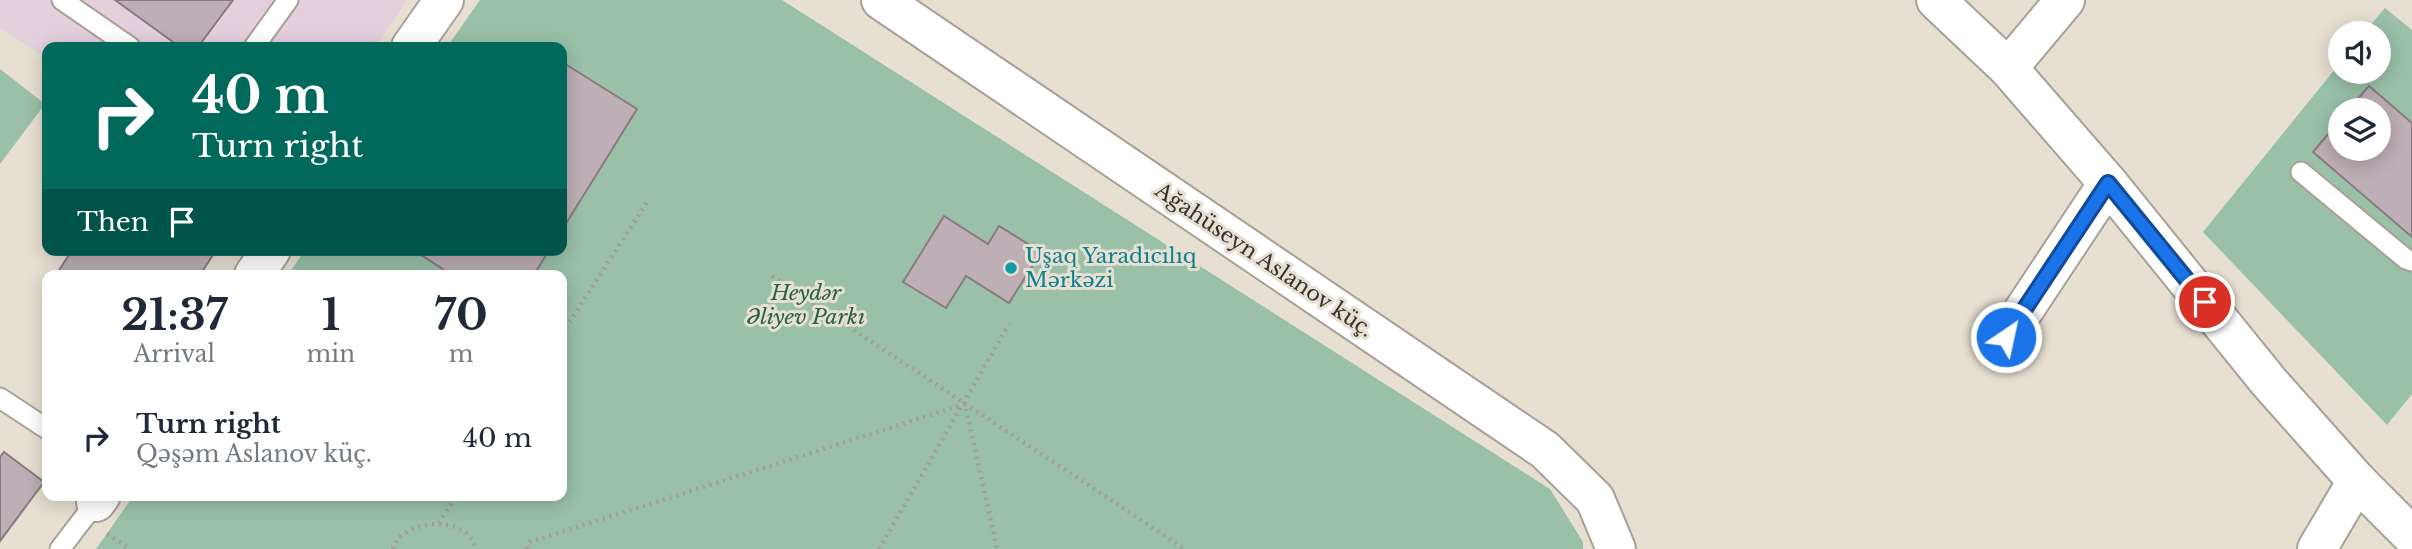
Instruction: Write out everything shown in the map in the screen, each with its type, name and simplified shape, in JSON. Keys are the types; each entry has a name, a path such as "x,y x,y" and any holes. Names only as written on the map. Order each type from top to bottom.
{"street":[{"path":"415,42 444,0"},
{"name":"Ağahüseyn Aslanov küç.","path":"881,0 1545,450 1595,499 1616,549"},
{"path":"1936,0 2008,68 2108,183 2269,382 2357,481 2412,536"},
{"path":"2008,68 2065,0"},
{"path":"2006,337 2108,183"},
{"path":"2317,549 2357,481"}],"lane":[{"path":"62,0 123,42"},
{"path":"258,42 288,0"},
{"path":"2301,172 2406,259 2412,261"},
{"path":"0,398 42,426"},
{"path":"60,549 96,501"}],"path":[{"path":"567,326 649,199"},
{"path":"772,276 1185,549"},
{"path":"879,549 1009,324"},
{"path":"527,549 530,542 965,404"},
{"path":"965,404 997,549"},
{"path":"439,523 453,501"},
{"path":"393,549 396,540 412,527 439,523 461,529 474,543 475,549"}],"shaded area":[{"path":"0,0 407,0 379,42 42,42 42,55 0,28"}],"green space":[{"name":"Heydər Əliyev Parkı","path":"480,0 782,0 1550,489 1583,542 1583,549 96,549 130,501 567,501 567,270 291,270 301,256 567,256 567,42 451,42"},
{"path":"2385,8 2412,30 2412,394 2387,425 2203,232 2328,78 2328,84 2391,84 2391,21 2374,21"},
{"path":"0,69 42,102 42,108 0,164"}],"building":[{"path":"115,0 233,0 202,42 173,42"},
{"path":"567,65 637,109 567,222"},
{"path":"2369,86 2383,98 2358,98"},
{"path":"2391,105 2412,123 2412,237 2313,152 2328,134 2328,161 2391,161"},
{"path":"944,216 988,244 999,226 1041,252 1009,303 966,276 946,308 903,282"},
{"path":"68,256 212,256 203,270 59,270"},
{"path":"423,256 545,256 537,270 444,270"},
{"path":"4,452 42,480 42,485 0,541 0,457"}],"place":[{"name":"Uşaq Yaradıcılıq Mərkəzi","path":"1011,268"}],"route":[{"path":"2006,337 2108,183 2205,302"}]}
